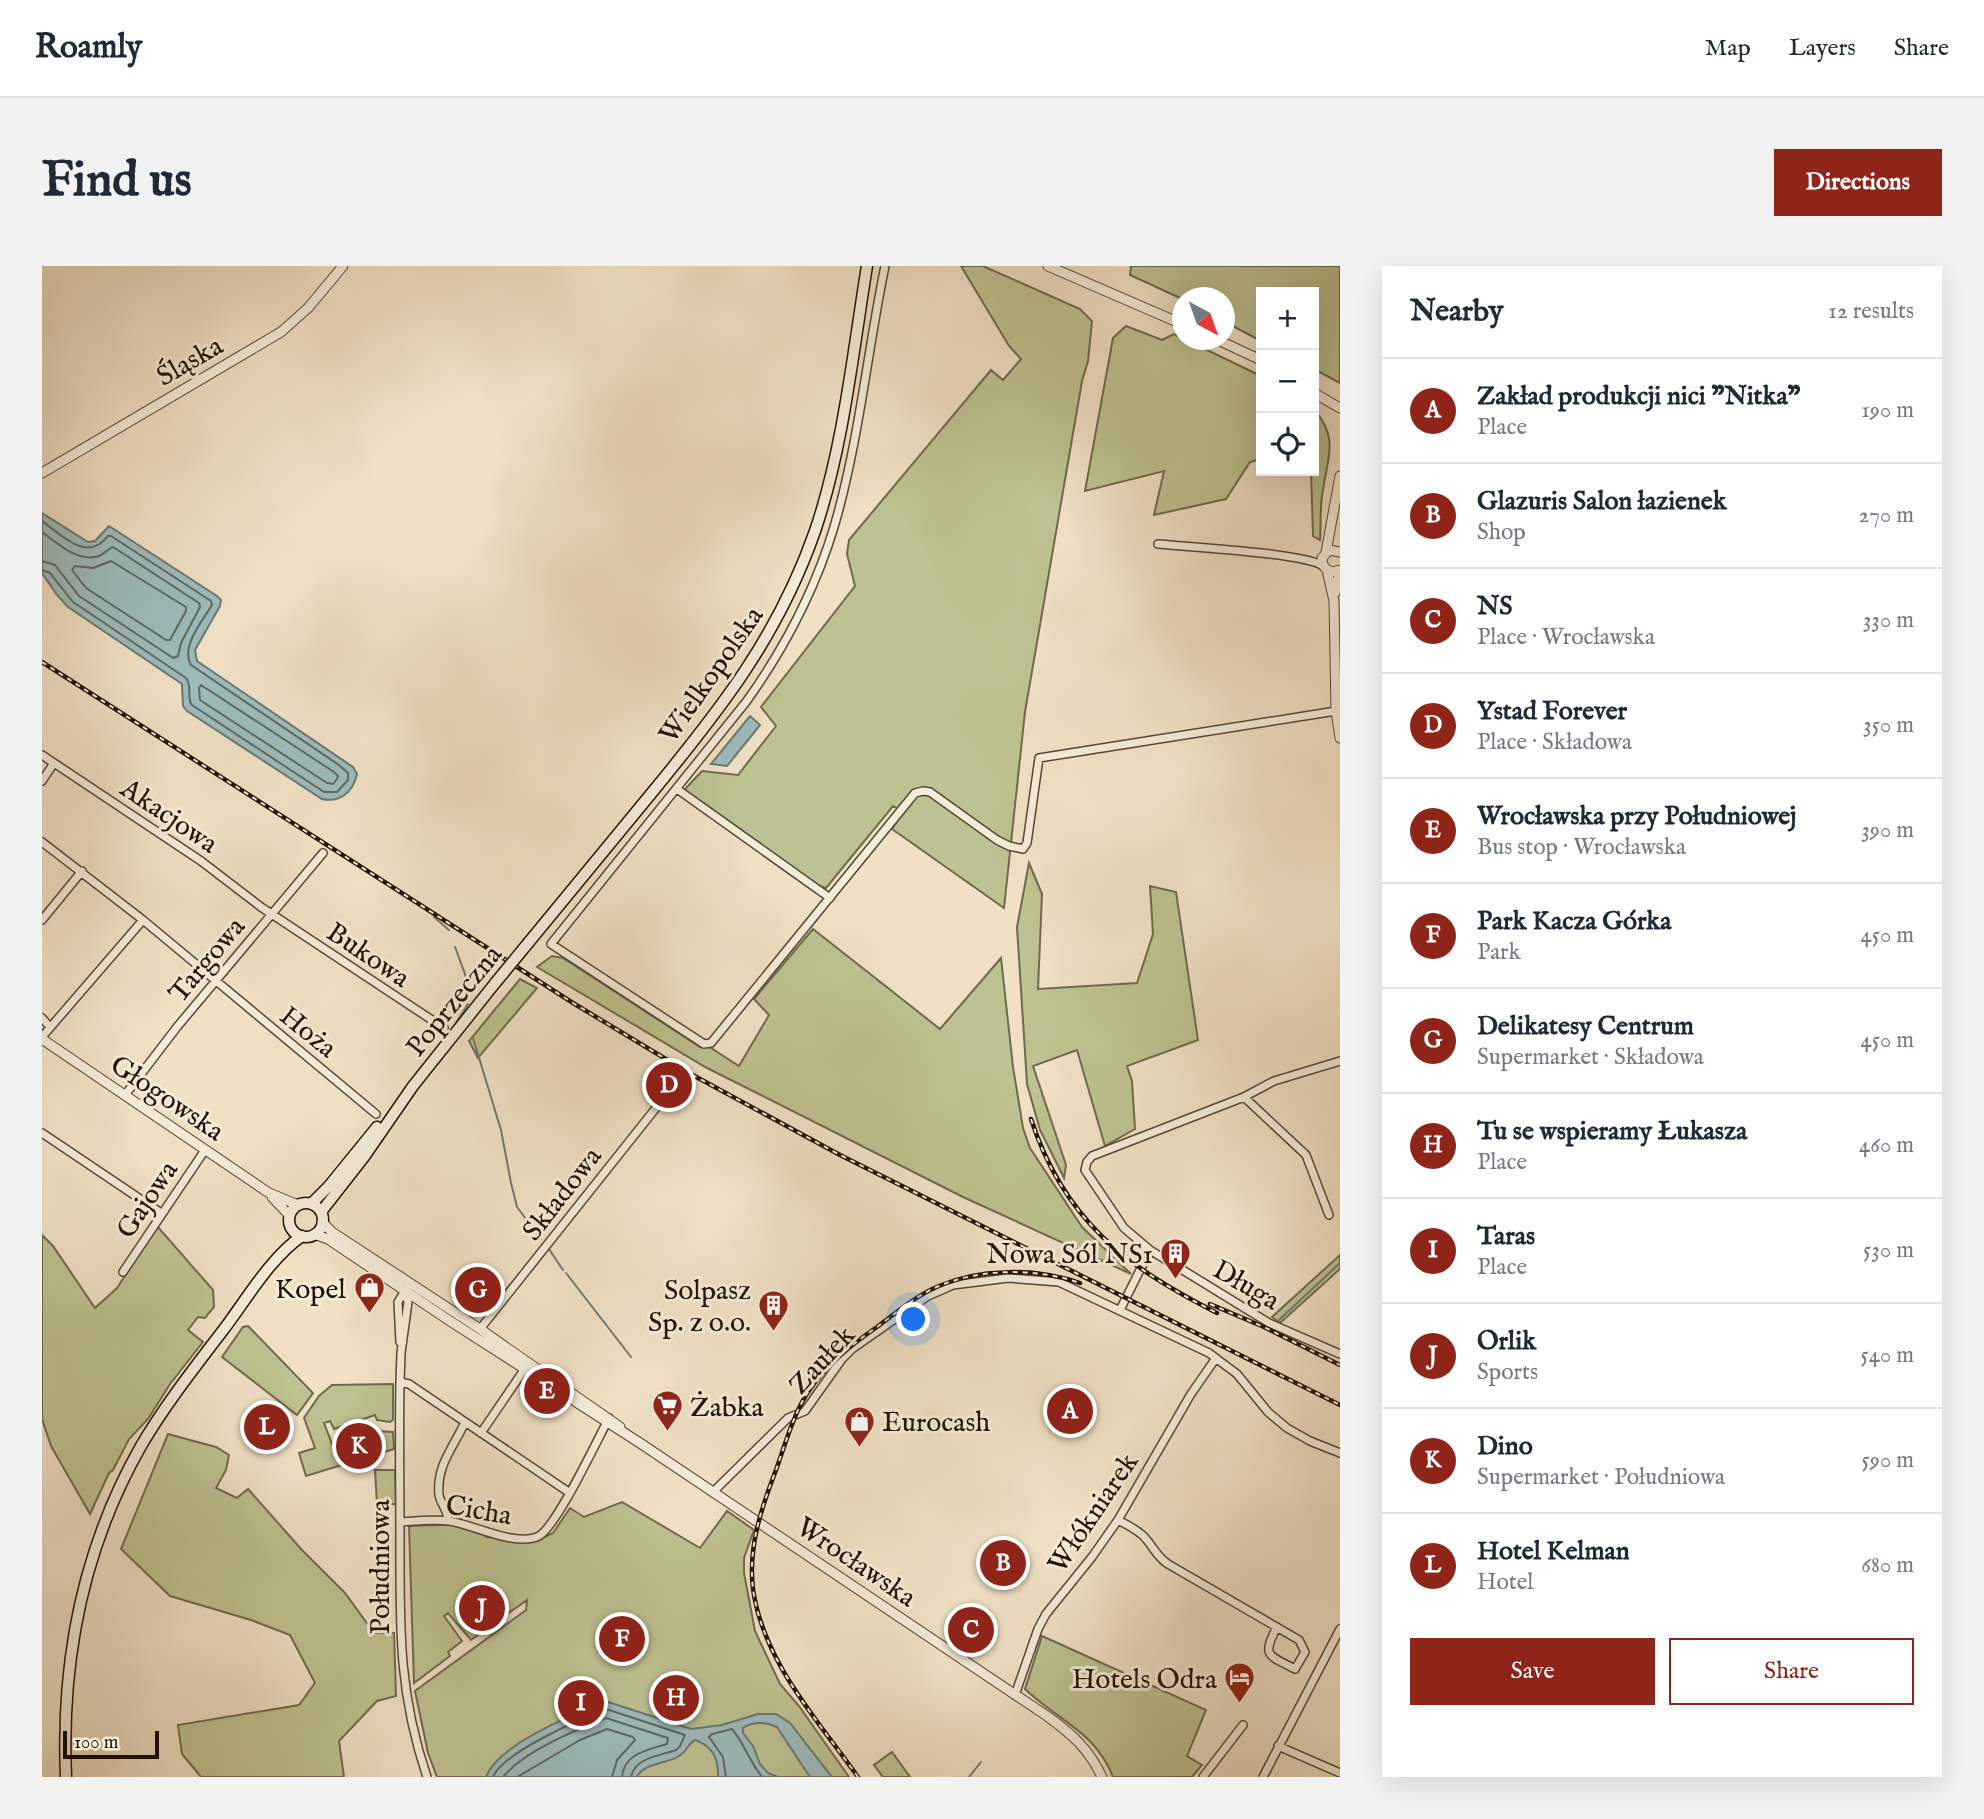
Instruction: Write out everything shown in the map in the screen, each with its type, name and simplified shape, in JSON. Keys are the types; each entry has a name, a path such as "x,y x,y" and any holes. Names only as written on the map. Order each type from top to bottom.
{"main road":[{"name":"Wielkopolska","path":"529,942 712,720 749,667 784,606 816,529 830,479 867,266"},
{"name":"Poprzeczna","path":"322,1217 413,1086 529,942"},
{"name":"Poprzeczna","path":"311,1204 329,1186 391,1108 413,1086"},
{"path":"66,1777 65,1717 71,1649 86,1576 106,1520 128,1471 153,1427 183,1383 275,1261 302,1236 314,1234 322,1217 311,1204 298,1205 289,1215 291,1228 275,1261"},
{"path":"291,1228 302,1236"}],"street":[{"name":"Śląska","path":"42,473 283,330 308,308 343,266"},
{"path":"885,266 849,463 833,529 821,564 795,622 763,677 677,789 551,944 707,1044 711,1043 915,793 930,792 998,840 1023,849 1027,843 1039,758 1336,711"},
{"path":"1048,266 1172,320"},
{"path":"1235,348 1256,358"},
{"path":"1319,397 1340,408"},
{"path":"1319,397 1340,416"},
{"path":"1340,479 1325,553 1325,568 1337,624 1336,711 1340,737"},
{"path":"1158,544 1295,557 1340,551 1332,523"},
{"path":"1295,557 1335,572 1340,570 1334,601"},
{"name":"Akacjowa","path":"42,755 201,861 272,914"},
{"path":"42,781 54,763"},
{"name":"Wielkopolska","path":"677,789 830,898"},
{"name":"Hoża","path":"42,842 143,920 376,1114"},
{"name":"Targowa","path":"124,1095 215,981 323,853"},
{"path":"42,920 82,871"},
{"name":"Bukowa","path":"272,914 444,1028"},
{"path":"42,1038 143,920"},
{"path":"42,1018 50,1027"},
{"name":"Głogowska","path":"42,1038 269,1193 298,1205"},
{"path":"1329,1215 1306,1155 1244,1097 1275,1081 1340,1062"},
{"name":"Składowa","path":"480,1329 675,1084"},
{"name":"Długa","path":"1244,1097 1091,1156 1087,1163 1087,1175 1124,1228 1150,1250 1269,1323 1340,1354"},
{"path":"42,1133 161,1213"},
{"name":"Gajowa","path":"123,1272 205,1150"},
{"name":"Głogowska","path":"269,1193 289,1215"},
{"path":"322,1217 332,1232 407,1287"},
{"path":"314,1234 324,1236 407,1287"},
{"path":"1120,1310 1150,1250"},
{"name":"Zaułek","path":"713,1492 788,1418 805,1411 852,1349 928,1296 953,1285 991,1279 1028,1278 1059,1282 1120,1310 1216,1358 1237,1374 1282,1425 1305,1439 1340,1453"},
{"name":"Wrocławska","path":"407,1287 480,1329 527,1366 1074,1735 1094,1759 1102,1777"},
{"name":"Wrocławska","path":"407,1287 420,1300 481,1341 527,1366"},
{"name":"Południowa","path":"401,1353 408,1305 407,1287"},
{"name":"Południowa","path":"407,1287 398,1303 401,1353 402,1670 412,1728 427,1777"},
{"path":"408,1305 420,1300"},
{"path":"460,1327 480,1329 481,1341"},
{"name":"Włókniarek","path":"1015,1695 1038,1629 1046,1614 1118,1520 1216,1358"},
{"path":"481,1433 527,1366"},
{"name":"Cicha","path":"400,1382 409,1384 570,1493"},
{"name":"Cicha","path":"400,1522 447,1521 489,1534 537,1537 545,1531 570,1493 608,1420"},
{"path":"447,1521 448,1512 439,1493 443,1461 465,1422"},
{"path":"1118,1520 1145,1537 1154,1553 1163,1561 1277,1627 1303,1644 1305,1652 1295,1669 1273,1657 1268,1651 1268,1645 1277,1627"},
{"path":"1263,1777 1340,1629"},
{"path":"1203,1777 1243,1725"},
{"path":"1278,1746 1340,1773"}],"green space":[{"path":"961,266 983,266 1080,309 1092,321 1088,361 1082,381 1025,712 1004,908 892,829 903,812 893,806 826,888 816,885 685,789 702,771 738,775 776,726 761,707 855,586 847,554 849,540 991,370 1003,380 1021,359 1009,346"},
{"path":"1131,266 1340,266 1340,383 1319,372 1319,287 1256,287 1256,338 1235,327 1235,287 1172,287 1172,294 1130,275"},
{"path":"1126,326 1162,340 1172,335 1172,350 1207,350 1256,374 1256,460 1250,462 1226,499 1154,515 1164,471 1085,491 1113,338"},
{"path":"1319,416 1327,430 1330,450 1321,501 1320,540 1313,536 1311,476 1319,476"},
{"path":"1029,863 1042,894 1038,989 1137,983 1153,934 1150,886 1176,892 1198,1040 1127,1066 1132,1081 1135,1129 1105,1146 1077,1050 1033,1066 1066,1165 1064,1178 1040,1130 1027,1084 1017,927"},
{"path":"813,929 940,1029 1001,958 1013,1067 1023,1128 1030,1148 1082,1227 1131,1274 963,1197 707,1068 537,967 552,956 563,958 700,1047 708,1046 739,1066 769,1015 754,999"},
{"path":"520,979 537,988 478,1058 469,1041"},
{"path":"157,1226 213,1290 214,1307 205,1318 198,1317 188,1330 203,1342 170,1384 148,1419 129,1439 90,1514 51,1446 42,1419 42,1235 53,1246 95,1308 117,1288"},
{"path":"1340,1255 1340,1269 1280,1323 1272,1317"},
{"path":"248,1326 313,1393 297,1415 222,1357 243,1327"},
{"path":"393,1384 393,1420 390,1422 377,1420 375,1415 334,1429 330,1421 324,1423 339,1462 379,1447 376,1436 378,1431 393,1432 394,1449 306,1476 299,1453 315,1448 304,1418 319,1396 332,1385"},
{"path":"168,1434 216,1447 229,1455 226,1470 216,1488 237,1498 248,1489 302,1550 345,1593 374,1633 394,1633 396,1696 377,1701 339,1741 344,1777 201,1777 182,1754 178,1725 299,1705 315,1683 290,1635 251,1620 170,1596 121,1549"},
{"path":"375,1470 395,1470 396,1504 377,1504"},
{"path":"622,1502 700,1548 727,1511 754,1530 744,1558 744,1573 755,1631 780,1684 799,1706 849,1777 437,1777 428,1753 415,1691 526,1610 527,1600 471,1640 448,1613 444,1616 462,1641 448,1652 450,1656 414,1683 409,1526 467,1524 487,1537 536,1541 553,1533 570,1508 584,1517"},
{"path":"1042,1636 1206,1710 1187,1756 1202,1765 1192,1777 1113,1777 1097,1749 1086,1738 1025,1689"},
{"path":"892,1752 910,1777 883,1777 874,1765"}],"water":[{"path":"42,513 88,542 95,541 109,526 217,596 221,600 220,606 195,650 197,661 353,767 357,774 349,791 340,798 322,799 187,711 183,706 182,684 68,607 42,573"},
{"path":"750,716 760,725 727,766 711,764"},
{"path":"605,1701 691,1729 722,1725 758,1714 776,1714 790,1723 832,1777 810,1777 777,1727 760,1723 743,1728 743,1733 753,1746 760,1764 768,1773 778,1777 718,1777 714,1754 695,1740 679,1756 650,1766 636,1777 486,1777 493,1765 520,1742 556,1722"}],"waterway":[{"path":"434,917 449,930"},
{"path":"455,947 465,974 467,994"},
{"path":"456,1023 468,1004"},
{"path":"473,1038 501,1130 517,1207 541,1239"},
{"path":"549,1249 563,1270"},
{"path":"1279,1320 1340,1263"},
{"path":"566,1273 631,1357"},
{"path":"969,1777 981,1762"}],"railway":[{"path":"42,662 573,1003 689,1073 840,1155 1340,1405"},
{"path":"1031,1119 1061,1185 1080,1213 1102,1237 1154,1277 1217,1313"},
{"path":"858,1777 809,1711 780,1665 768,1641 753,1589 752,1558 757,1528 798,1410 815,1382 840,1356 907,1304 939,1286 973,1276 1010,1272 1046,1275 1080,1283"},
{"path":"1210,1304 1264,1327 1340,1365"}],"place":[{"name":"Ystad Forever","path":"669,1085"},
{"name":"Nowa Sól NS1","path":"1176,1280"},
{"name":"Delikatesy Centrum","path":"478,1290"},
{"name":"Kopel","path":"369,1315"},
{"name":"Solpasz Sp. z o.o.","path":"774,1332"},
{"name":"Wrocławska przy Południowej","path":"547,1391"},
{"name":"Zakład produkcji nici \"Nitka\"","path":"1070,1411"},
{"name":"Hotel Kelman","path":"267,1427"},
{"name":"Żabka","path":"667,1433"},
{"name":"Dino","path":"359,1446"},
{"name":"Eurocash","path":"859,1448"},
{"name":"Glazuris Salon łazienek","path":"1003,1563"},
{"name":"Orlik","path":"482,1608"},
{"name":"NS","path":"971,1630"},
{"name":"Park Kacza Górka","path":"622,1639"},
{"name":"Tu se wspieramy Łukasza","path":"676,1698"},
{"name":"Taras","path":"581,1703"},
{"name":"Hotels Odra","path":"1240,1705"}]}
